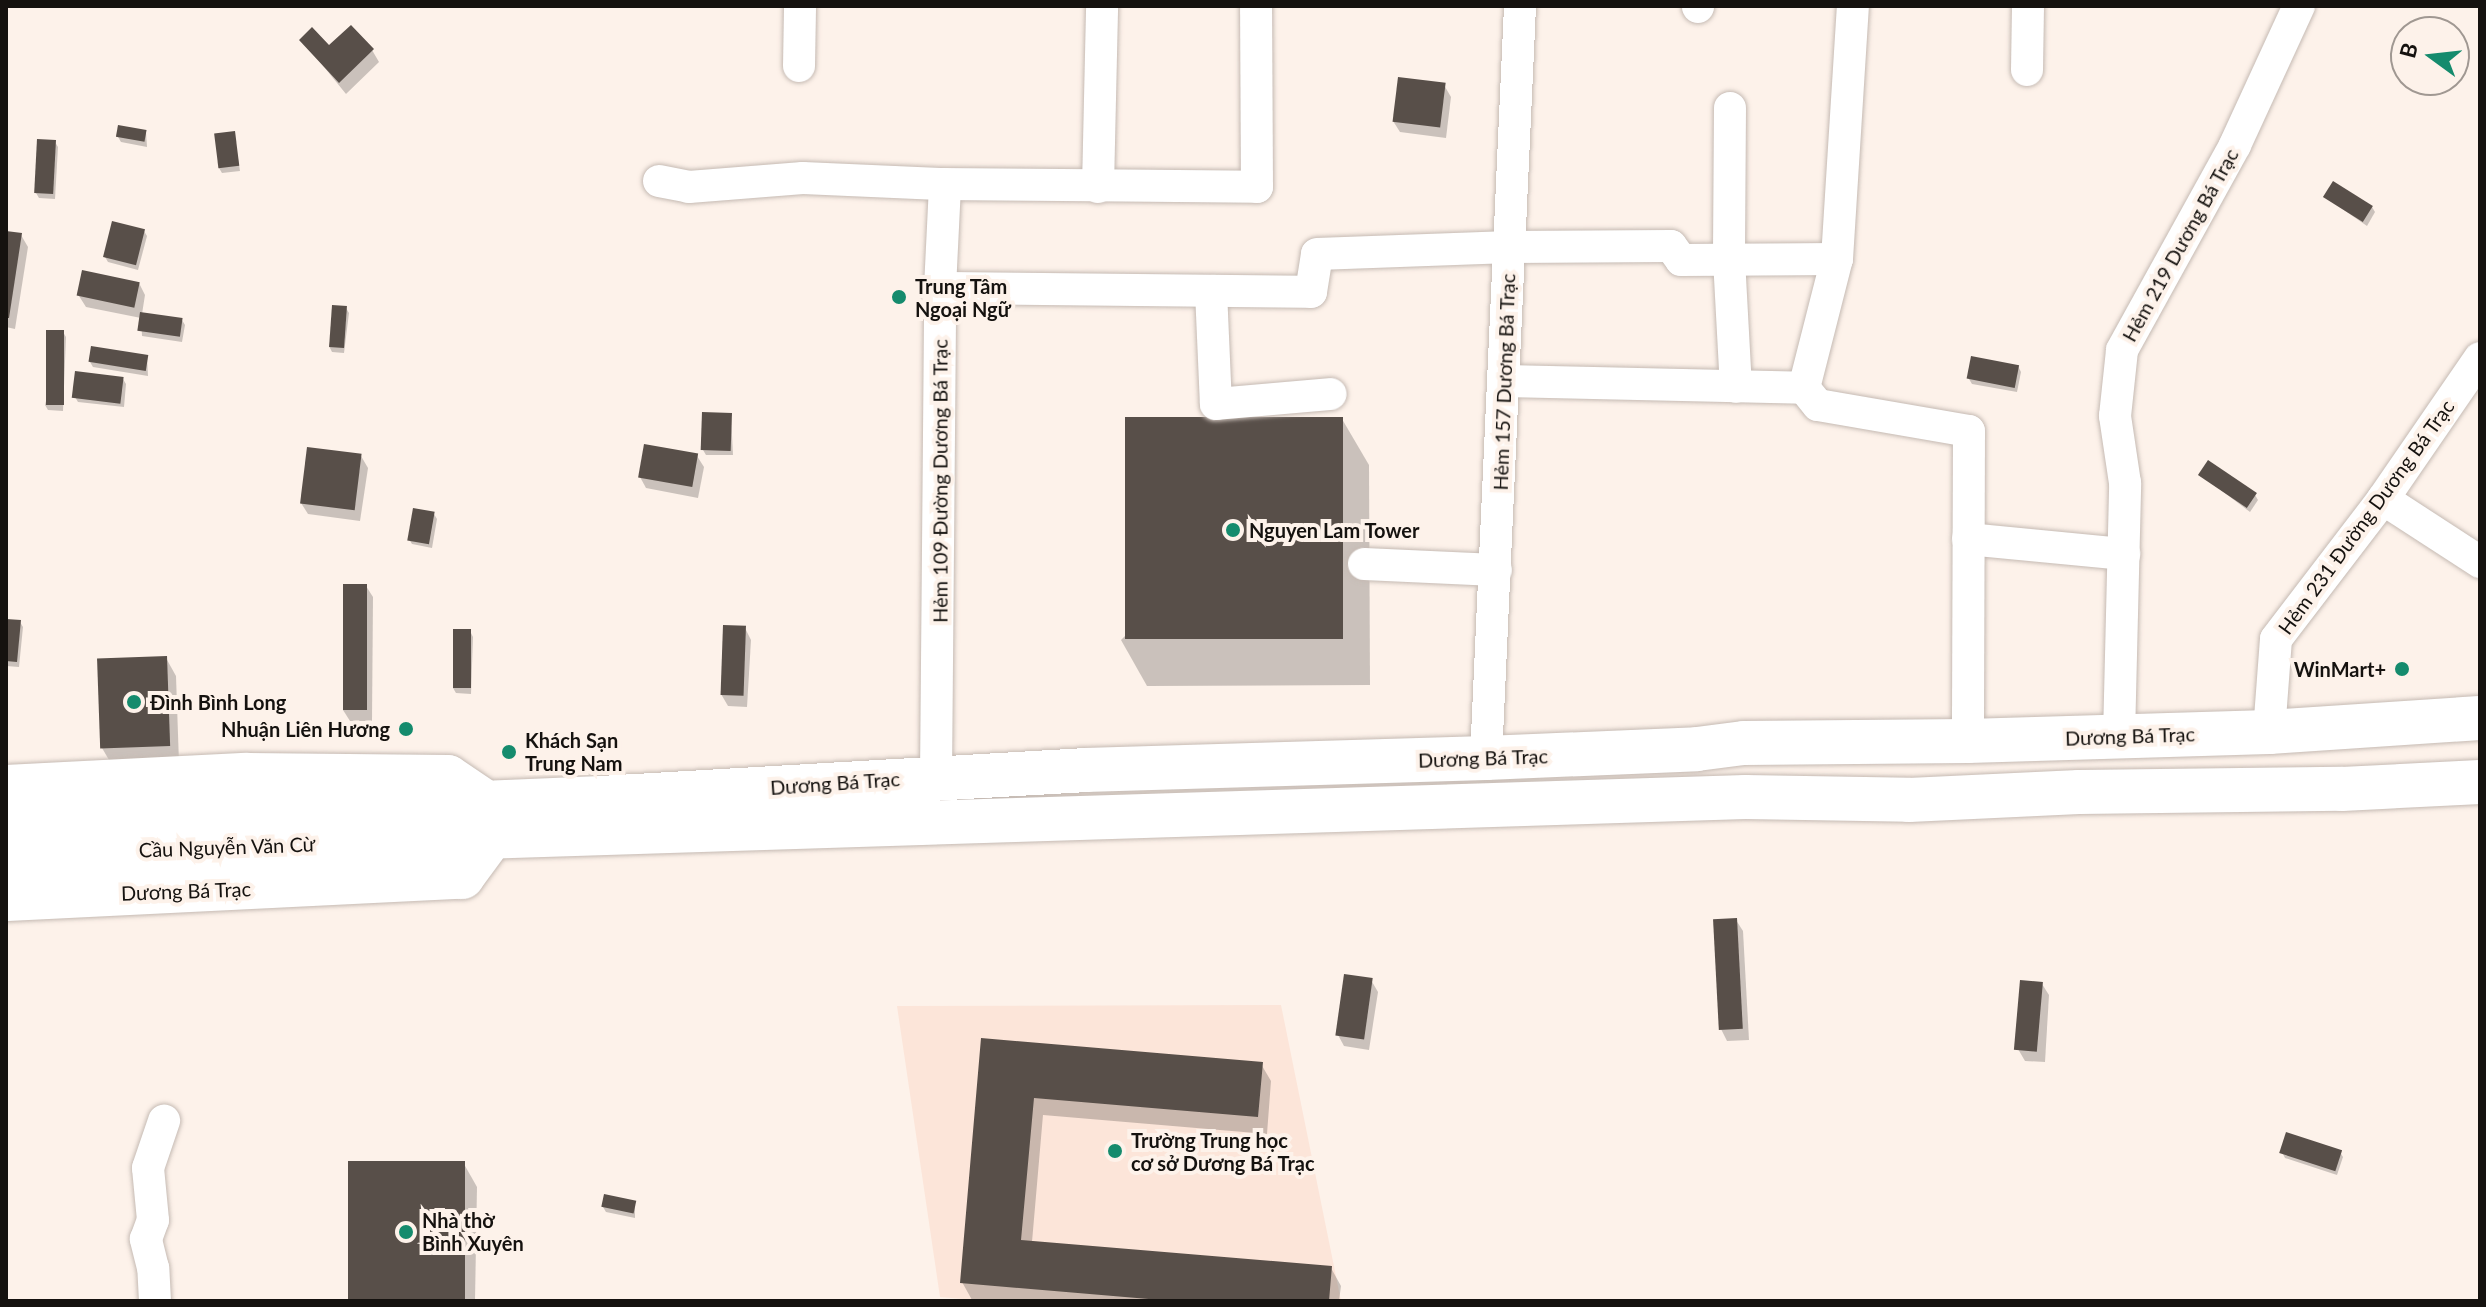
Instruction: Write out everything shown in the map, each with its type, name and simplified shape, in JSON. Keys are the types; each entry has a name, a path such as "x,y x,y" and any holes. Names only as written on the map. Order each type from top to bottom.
{"main road":[{"name":"Dương Bá Trạc","path":"6,899 462,877 468,821 936,777 1486,758 1697,749 1744,743 1968,741 2269,732 2480,718"},
{"path":"1694,799 1697,749"},
{"path":"6,787 247,775 448,777 468,821 1694,799 1909,800 2079,792 2342,789 2480,782"},
{"name":"Cầu Nguyễn Văn Cừ","path":"6,823 468,821"},
{"name":"Cầu Nguyễn Văn Cừ","path":"6,856 468,821"}],"street":[{"path":"799,66 800,6"},
{"path":"1098,187 1102,6"},
{"path":"659,181 689,187 803,178 945,184 1257,187 1256,6"},
{"name":"Hẻm 157 Dương Bá Trạc","path":"1486,758 1520,6"},
{"path":"1804,388 1837,259 1853,6"},
{"path":"2027,70 2028,6"},
{"name":"Hẻm 219 Dương Bá Trạc","path":"2119,737 2125,483 2115,416 2122,350 2235,145 2299,6"},
{"path":"1730,108 1729,259 1736,387"},
{"name":"Hẻm 109 Đường Dương Bá Trạc","path":"936,777 940,288 945,184"},
{"path":"940,288 1311,292 1317,254 1510,247 1671,246 1681,260 1837,259"},
{"path":"1211,291 1216,404 1331,394"},
{"name":"Hẻm 231 Đường Dương Bá Trạc","path":"2269,732 2276,639 2383,499 2480,358"},
{"path":"1505,381 1804,388 1818,405 1969,431 1968,741"},
{"path":"2383,499 2480,562"},
{"path":"1968,539 2124,554"},
{"path":"1364,564 1496,570"},
{"path":"155,1301 153,1268 146,1239 153,1220 148,1168 164,1121"}],"shaded area":[{"name":"Trường Trung học cơ sở Dương Bá Trạc","path":"1281,1005 1341,1301 986,1301 940,1297 897,1006"}],"building":[{"path":"351,25 374,49 339,83 299,40 312,27 329,45"},
{"path":"1398,77 1446,83 1440,128 1393,122"},
{"path":"118,125 147,130 144,142 116,137"},
{"path":"235,131 239,166 218,168 214,134"},
{"path":"37,139 56,140 53,194 34,193"},
{"path":"2333,181 2373,206 2363,222 2323,197"},
{"path":"112,221 145,229 136,265 103,257"},
{"path":"6,231 22,233 9,318 6,318"},
{"path":"82,270 140,282 134,308 77,295"},
{"path":"332,305 347,306 344,348 329,347"},
{"path":"140,312 183,318 180,337 137,331"},
{"path":"46,330 64,330 64,405 46,405"},
{"path":"91,346 148,355 146,371 88,362"},
{"path":"1971,356 2019,365 2015,388 1967,379"},
{"path":"75,371 124,377 120,404 72,398"},
{"path":"702,412 732,413 731,451 701,450"},
{"name":"Nguyen Lam Tower","path":"1125,417 1343,417 1343,639 1125,639"},
{"path":"644,444 698,454 692,487 638,477"},
{"path":"307,447 362,454 355,510 300,504"},
{"path":"2208,460 2257,493 2247,508 2198,475"},
{"path":"413,508 435,512 429,544 407,540"},
{"path":"343,584 367,584 367,710 343,710"},
{"path":"6,619 21,620 17,662 6,661"},
{"path":"723,625 746,626 744,696 721,695"},
{"path":"453,629 471,629 471,688 453,688"},
{"name":"Đình Bình Long","path":"167,656 170,746 100,748 97,658"},
{"path":"1737,918 1743,1029 1719,1030 1713,919"},
{"path":"1344,974 1373,978 1364,1039 1335,1035"},
{"path":"2020,980 2043,982 2037,1052 2014,1050"},
{"path":"981,1038 1263,1062 1258,1117 1034,1098 1021,1240 1332,1266 1329,1301 1172,1301 960,1283"},
{"path":"2286,1132 2342,1150 2335,1171 2279,1153"},
{"name":"Nhà thờ Bình Xuyên","path":"348,1161 465,1161 465,1301 348,1301"},
{"path":"604,1194 636,1201 634,1214 601,1207"}],"place":[{"name":"Trung Tâm Ngoại Ngữ","path":"899,297"},
{"name":"Nguyen Lam Tower","path":"1233,530"},
{"name":"WinMart+","path":"2402,669"},
{"name":"Đình Bình Long","path":"134,702"},
{"name":"Nhuận Liên Hương","path":"406,729"},
{"name":"Khách Sạn Trung Nam","path":"509,752"},
{"name":"Trường Trung học cơ sở Dương Bá Trạc","path":"1115,1151"},
{"name":"Nhà thờ Bình Xuyên","path":"406,1232"}]}
